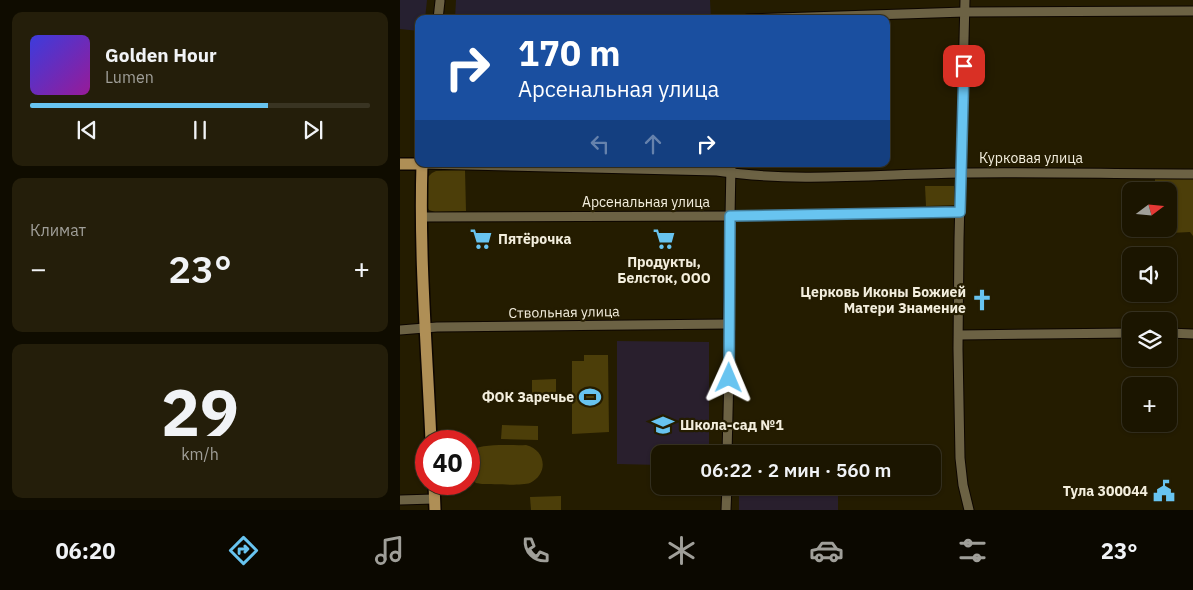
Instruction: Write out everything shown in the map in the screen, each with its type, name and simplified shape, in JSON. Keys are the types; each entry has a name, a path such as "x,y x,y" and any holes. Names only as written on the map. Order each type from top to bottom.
{"main road":[{"name":"Курковая улица","path":"400,164 415,164"},
{"path":"421,167 425,328 430,430"}],"street":[{"path":"965,0 960,173 959,335 960,458 963,485 969,510"},
{"path":"438,15 440,1"},
{"path":"872,15 965,12 1193,11"},
{"name":"Курковая улица","path":"584,167 730,168 741,175 851,176 960,173 1193,174"},
{"path":"727,445 730,332 728,324 730,168"},
{"name":"Арсенальная улица","path":"422,217 730,216 960,212"},
{"name":"Ствольная улица","path":"400,330 425,328 728,324"},
{"path":"1177,333 1193,334"},
{"path":"959,335 1122,334"},
{"path":"726,510 727,495"},
{"path":"400,500 435,504"}],"shaded area":[{"path":"400,0 427,0 425,15 415,15 415,31 400,29"},
{"path":"456,0 710,0 711,15 455,15"},
{"path":"465,170 466,211 435,212 429,210 426,205 428,177 436,171"},
{"path":"1155,179 1193,179 1193,236 1190,232 1178,233 1178,182 1155,182"},
{"path":"925,186 954,186 955,205 926,206"},
{"name":"Школа-сад №1","path":"617,341 709,342 709,445 651,445 651,465 617,464"},
{"name":"ФОК Заречье","path":"584,355 608,355 609,432 572,434 572,361 584,361"},
{"path":"556,379 556,394 532,395 532,380"},
{"path":"502,425 538,426 538,440 501,439"},
{"path":"526,445 533,448 538,452 543,462 540,474 536,479 526,484 480,484 480,447"},
{"path":"739,495 838,495 838,510 739,510"},
{"path":"561,496 561,510 531,510 530,497"}],"place":[{"name":"Пятёрочка","path":"481,239"},
{"name":"Продукты, Белсток, ООО","path":"664,239"},
{"name":"Церковь Иконы Божией Матери Знамение","path":"982,300"},
{"name":"ФОК Заречье","path":"590,397"},
{"name":"Школа-сад №1","path":"663,425"},
{"name":"Тула 300044","path":"1164,491"}],"route":[{"path":"729,378 730,216 960,212 964,66"}]}
